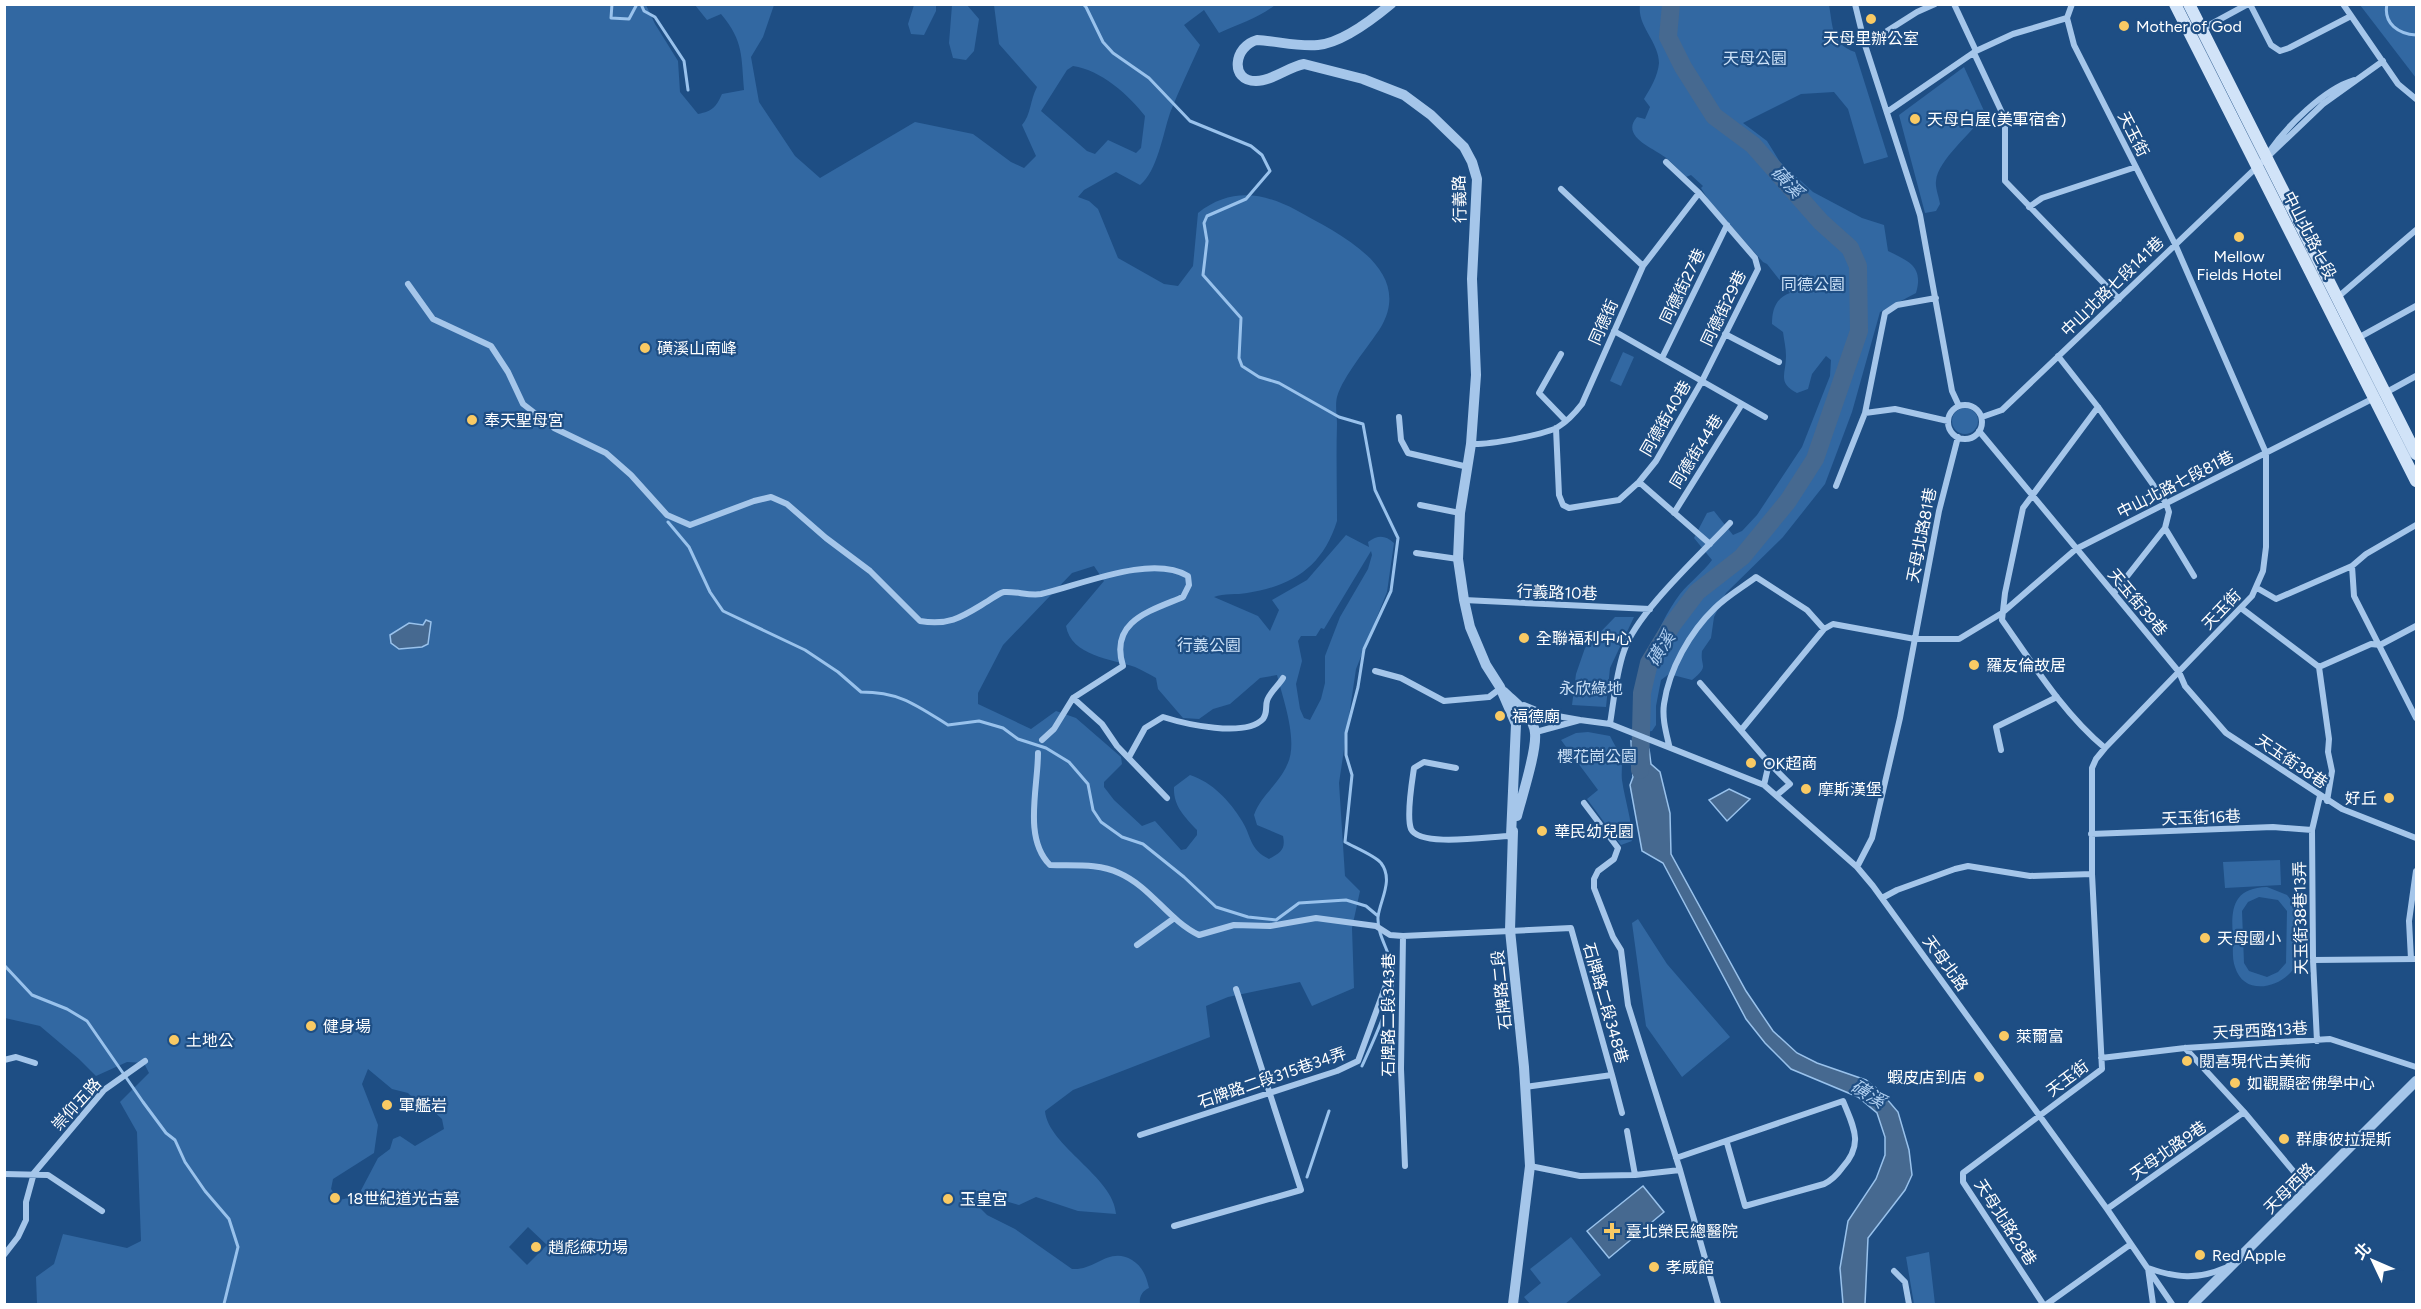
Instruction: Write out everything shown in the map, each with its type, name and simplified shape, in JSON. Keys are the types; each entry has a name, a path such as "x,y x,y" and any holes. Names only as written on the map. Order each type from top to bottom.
{"main road":[{"name":"中山北路七段","path":"2175,4 2260,162 2380,395 2416,454"},
{"name":"中山北路七段","path":"2189,4 2260,162 2338,297 2358,338 2416,481"}],"street":[{"name":"行義路","path":"1391,4 1372,19 1319,45 1257,40 1249,42 1241,51 1237,61 1239,70 1245,78 1254,82 1293,66 1304,64 1363,79 1404,95 1431,115 1464,147 1472,162 1477,179 1472,279 1476,375 1472,444 1460,513 1458,559 1470,627 1486,665 1500,687"},
{"path":"1855,4 1865,45 1920,215 1952,391 1959,406"},
{"path":"1865,45 1917,12 1935,4"},
{"path":"1954,4 2005,119 2005,181 2119,299"},
{"path":"1887,112 1975,52 2013,34 2067,18 2072,4"},
{"path":"2202,29 2249,4 2271,45 2280,51 2351,16"},
{"path":"2343,4 2398,84 2416,99"},
{"name":"天玉街","path":"2040,1115 2102,1069 2092,874 2092,768 2105,748 2241,608 2257,588 2263,571 2266,547 2266,453 2175,244 2074,45 2067,18"},
{"name":"中山北路七段141巷","path":"1982,417 2002,410 2323,104 2383,62"},
{"path":"1666,162 1700,193"},
{"path":"2029,207 2042,198 2136,167"},
{"path":"1561,189 1643,266"},
{"name":"同德街","path":"1472,444 1485,445 1556,428 1582,404 1643,266 1700,193"},
{"name":"同德街29巷","path":"1700,193 1758,263 1758,269 1702,381"},
{"name":"同德街27巷","path":"1662,358 1727,225"},
{"path":"2338,297 2416,230"},
{"path":"408,284 433,319 491,346 508,372 523,404 554,428 606,453 632,475 668,515 690,525 771,497 788,504 826,538 870,571 920,621 931,623 959,619 1002,592 1038,595 1107,575 1165,567 1178,570 1188,576 1189,585 1183,597 1146,613 1126,627 1120,641 1123,666 1073,698 1054,729 1042,740"},
{"path":"1836,486 1865,412 1885,313 1897,305 1936,298"},
{"path":"2358,338 2416,306"},
{"path":"1614,331 1765,417"},
{"path":"1725,334 1779,362"},
{"path":"1561,354 1539,393 1566,421"},
{"path":"2058,356 2098,407 2166,503 2169,512 2165,528 2114,593"},
{"name":"中山北路七段81巷","path":"1824,629 1833,624 1915,639 1959,639 2002,614 2076,549 2416,376"},
{"name":"同德街40巷","path":"1556,428 1559,495 1563,505 1569,508 1619,500 1639,482 1665,449 1702,381"},
{"name":"同德街44巷","path":"1674,513 1742,404"},
{"path":"1959,406 1973,406 1982,417 1979,431 1967,439 1958,437 1950,430 1948,421 1951,412 1959,406"},
{"path":"2098,407 2023,508 2002,620 2057,697 2093,738 2105,748"},
{"path":"1865,412 1894,409 1948,421"},
{"path":"1399,417 1401,440 1408,453 1468,467"},
{"name":"天玉街39巷","path":"1979,431 2179,672"},
{"name":"天母北路81巷","path":"1857,867 1872,838 1900,718 1939,511 1958,437"},
{"path":"1639,482 1710,544"},
{"path":"1420,505 1460,513"},
{"path":"1500,687 1529,708 1580,720 1610,724 1617,675 1624,648 1650,609 1730,523"},
{"path":"2257,588 2276,599 2352,566 2366,554 2416,525"},
{"path":"2165,528 2194,576"},
{"path":"1416,553 1458,559"},
{"path":"2352,566 2354,596 2414,708 2416,718"},
{"path":"1669,746 1664,721 1664,704 1668,687 1688,641 1717,606 1756,577 1807,610 1824,629 1742,729"},
{"name":"行義路10巷","path":"1464,600 1650,609"},
{"path":"2241,608 2319,667 2330,739 2328,752 2332,771 2327,801"},
{"path":"2319,667 2371,644 2380,645 2416,626"},
{"path":"1375,671 1401,678 1444,701 1489,697 1500,687"},
{"name":"天玉街38巷","path":"2179,672 2185,686 2226,733 2327,801 2368,820 2416,838"},
{"path":"1128,757 1144,728 1163,717 1208,728 1252,726 1263,718 1267,710 1267,701 1283,678"},
{"path":"1700,683 1790,784 1777,795"},
{"path":"1500,687 1525,712 1536,732 1580,720"},
{"path":"1456,768 1424,762 1414,768 1410,827 1415,834 1431,840 1511,836 1516,724 1500,687"},
{"path":"2001,750 1996,727 2057,697"},
{"path":"1073,698 1102,724 1112,740 1167,798"},
{"name":"天母北路","path":"1610,724 1764,785 1857,867 2040,1115 2172,1305"},
{"name":"石牌路二段","path":"1513,1305 1530,1166 1510,930 1511,836 1531,764 1536,732"},
{"path":"1038,753 1038,770 1033,792 1037,845 1042,857 1050,865 1100,867 1120,873 1144,890 1173,919 1199,935 1234,925 1270,926 1316,918 1376,926 1390,935 1403,936"},
{"path":"1764,785 1769,763"},
{"name":"天玉街38巷13弄","path":"2318,1041 2313,960 2312,830 2320,796"},
{"path":"1584,802 1618,848 1614,859 1598,871 1594,879 1594,888 1613,938 1620,950 1628,1005 1680,1170 1718,1305"},
{"name":"天玉街16巷","path":"2091,834 2273,827 2312,830"},
{"path":"1882,898 1907,886 1968,866 2030,876 2092,874"},
{"path":"2313,960 2414,959 2409,921 2416,871"},
{"path":"1137,945 1173,919"},
{"name":"石牌路二段348巷","path":"1510,930 1571,928 1612,1075"},
{"name":"石牌路二段343巷","path":"1405,1166 1401,1069 1403,936 1510,930"},
{"name":"石牌路二段315巷34弄","path":"1140,1135 1337,1071 1358,1061 1387,982 1387,974"},
{"path":"1174,1226 1301,1190 1236,989"},
{"name":"天母西路13巷","path":"2101,1058 2185,1048 2330,1040 2416,1067"},
{"path":"2185,1048 2244,1112 2309,1190"},
{"path":"4,1060 16,1057 35,1064"},
{"name":"崇仰五路","path":"34,1173 104,1090 145,1061"},
{"path":"1525,1087 1612,1075 1622,1113"},
{"name":"天母西路","path":"2193,1305 2416,1081"},
{"path":"1676,1158 1726,1143 1843,1101 1855,1130 1856,1142 1851,1159 1832,1180 1745,1206 1726,1143"},
{"name":"天母北路9巷","path":"2107,1209 2244,1112"},
{"name":"天母北路28巷","path":"2040,1115 1963,1173 1963,1182 2045,1305"},
{"path":"1626,1131 1635,1175"},
{"path":"1530,1166 1580,1176 1635,1175 1680,1170"},
{"path":"4,1255 18,1237 26,1220 26,1202 34,1173"},
{"path":"4,1174 48,1175 102,1211"},
{"path":"2045,1305 2131,1244"},
{"name":"天母西路","path":"2148,1268 2184,1277 2199,1277 2233,1264"},
{"name":"天母北路","path":"2148,1268 2153,1305"},
{"path":"1894,1271 1905,1282 1909,1305"}],"green space":[{"name":"行義公園","path":"4,5 646,5 678,61 680,92 698,114 713,108 722,94 744,90 740,50 734,33 721,14 707,20 695,5 774,5 763,37 751,57 759,102 795,156 820,178 915,122 973,134 1011,162 1024,168 1036,156 1022,125 1037,87 999,44 994,5 1275,5 1219,33 1204,10 1184,25 1200,45 1170,113 1151,171 1140,185 1116,172 1084,190 1078,197 1089,201 1098,209 1118,258 1164,284 1178,286 1193,266 1198,213 1222,199 1246,195 1271,199 1283,204 1350,242 1367,255 1380,270 1388,287 1389,306 1381,327 1350,371 1337,397 1337,521 1324,550 1304,571 1278,585 1264,590 1214,597 1258,616 1270,631 1279,610 1272,600 1307,580 1346,535 1369,547 1368,542 1378,537 1388,538 1394,543 1387,592 1356,669 1339,783 1345,876 1360,891 1352,928 1354,988 1312,1006 1300,982 1228,997 1206,1006 1210,1037 1073,1090 1045,1111 1049,1124 1057,1137 1104,1187 1112,1200 1116,1214 1078,1211 1036,1197 1019,1205 985,1196 979,1207 987,1215 1015,1229 1072,1269 1080,1269 1109,1257 1124,1256 1132,1260 1144,1272 1149,1288 1142,1294 1140,1304 37,1304 36,1277 54,1264 63,1234 127,1248 141,1241 137,1132 120,1102 149,1073 144,1063 127,1062 96,1076 40,1026 5,1018","holes":["1073,66 1083,68 1104,78 1123,92 1145,116 1141,148 1136,153 1108,140 1095,154 1087,151 1041,111 1067,70","1371,551 1368,569 1340,617 1325,656 1325,683 1321,699 1310,720 1304,718 1300,709 1296,684 1302,661 1298,641 1301,636 1316,636 1321,628 1324,629","1094,566 1104,581 1066,626 1069,636 1076,644 1094,655 1135,667 1156,678 1158,689 1183,718 1199,719 1213,709 1230,704 1260,678 1277,675 1289,720 1290,756 1284,772 1261,801 1254,815 1257,825 1283,836 1283,848 1276,855 1269,859 1258,851 1232,806 1213,787 1190,775 1174,787 1178,806 1197,830 1197,835 1186,849 1181,850 1155,821 1142,826 1114,800 1104,787 1104,782 1122,764 1121,757 1076,718 1056,711 1031,729 978,704 978,693 1003,645 1072,573","368,1069 392,1089 408,1093 416,1101 429,1107 442,1119 444,1129 415,1146 400,1136 393,1139 390,1149 378,1158 358,1196 339,1200 331,1189 333,1179 374,1153 378,1125 362,1084","528,1227 547,1245 527,1265 509,1247"]},
{"path":"914,5 936,5 936,11 924,35 911,34 908,24"},
{"path":"952,5 967,5 979,19 974,51 966,60 953,58 949,43"},
{"path":"1640,5 1829,5 1834,34 1841,44 1855,52 1888,157 1864,164 1848,109 1834,92 1801,94 1743,123 1767,141 1780,162 1813,192 1862,218 1884,225 1888,251 1913,266 1918,276 1916,293 1880,312 1852,412 1825,484 1783,537 1726,593 1714,617 1711,638 1702,651 1703,669 1701,672 1692,680 1669,674 1661,680 1656,706 1656,725 1652,731 1646,732 1633,725 1638,691 1648,656 1671,607 1712,560 1694,538 1707,513 1714,511 1733,535 1742,531 1757,515 1802,447 1830,376 1831,360 1826,356 1812,374 1808,389 1797,393 1787,386 1784,378 1786,356 1783,332 1772,324 1776,305 1781,298 1790,293 1767,264 1709,201 1701,188 1703,186 1691,175 1686,177 1668,159 1635,136 1633,124 1637,117 1645,119 1650,107 1644,99 1651,87 1659,63 1656,48 1642,20"},
{"path":"2360,5 2416,5 2416,78"},
{"path":"1964,67 1985,113 1943,164 1936,181 1940,204 1936,211 1925,213 1899,115"},
{"path":"1623,352 1634,357 1621,386 1610,381"},
{"path":"1965,408 1974,412 1978,421 1974,430 1965,434 1956,430 1952,421 1956,412"},
{"name":"永欣綠地","path":"1615,617 1634,617 1610,668 1606,707 1572,705 1576,674 1585,648"},
{"name":"櫻花崗公園","path":"1588,732 1610,736 1621,757 1622,780 1632,841 1621,845 1587,799 1598,790 1561,740 1576,733"},
{"path":"2280,860 2281,885 2225,888 2223,862"},
{"path":"2267,887 2287,895 2295,905 2294,968 2281,980 2263,986 2246,983 2235,967 2233,957 2233,911 2240,897 2255,888","holes":["2259,897 2278,900 2287,911 2286,963 2278,972 2267,977 2249,971 2244,963 2242,911 2248,902"]},
{"path":"1638,919 1667,964 1730,1037 1682,1077 1646,1026 1632,923"},
{"path":"1571,1237 1601,1275 1565,1304 1530,1304 1524,1297 1541,1283 1530,1269"},
{"path":"1929,1252 1935,1304 1914,1304 1906,1257"}],"water":[{"path":"426,620 431,622 428,644 422,647 399,649 391,643 390,635 409,623 423,625"},
{"name":"磺溪","path":"1631,741 1649,749 1651,764 1660,772 1670,813 1671,854 1746,991 1773,1031 1797,1053 1817,1063 1866,1080 1880,1091 1898,1112 1909,1150 1912,1175 1905,1190 1868,1238 1865,1304 1843,1304 1840,1268 1848,1221 1876,1179 1885,1155 1885,1137 1877,1113 1858,1097 1791,1069 1765,1043 1746,1019 1663,863 1642,851 1630,785 1633,777"},
{"path":"1729,789 1750,799 1727,821 1709,800"},
{"path":"1643,1186 1664,1212 1609,1258 1587,1231"}],"waterway":[{"path":"612,4 611,18 629,19 637,4"},
{"path":"641,4 644,11 655,17 684,61 688,90"},
{"path":"1083,4 1103,42 1113,53 1149,78 1190,121 1251,146 1262,155 1270,171 1246,199 1207,216 1204,223 1207,241 1203,275 1241,318 1239,358 1242,366 1259,377 1279,383 1339,417 1363,424 1375,490 1398,538 1391,591 1364,649 1358,687 1346,733 1346,755 1352,775 1345,842 1375,857 1385,870 1386,883 1378,924 1393,970 1388,1004 1362,1066"},
{"name":"磺溪","path":"1640,770 1642,693 1649,663 1672,625 1697,592 1742,557 1788,501 1815,459 1859,331 1858,266 1850,248 1821,222 1753,145 1714,116 1683,67 1668,37 1671,4"},
{"path":"2387,4 2387,17 2394,27 2404,33 2416,35"},
{"path":"668,522 689,547 710,592 723,611 805,650 838,672 861,692 897,697 948,725 979,721 1003,728 1018,739 1046,748 1069,762 1088,784 1093,810 1101,822 1122,837 1143,844 1184,877 1216,907 1248,917 1276,920 1299,903 1346,900 1366,906 1378,916"},
{"path":"4,965 32,995 67,1009 87,1021 143,1102 166,1133 175,1140 185,1162 205,1191 229,1219 238,1247 224,1304"},
{"path":"1307,1177 1329,1111"}],"place":[{"name":"天母里辦公室","path":"1871,19"},
{"name":"Mother of God","path":"2124,26"},
{"name":"天母白屋(美軍宿舍)","path":"1915,119"},
{"name":"Mellow Fields Hotel","path":"2239,237"},
{"name":"磺溪山南峰","path":"645,348"},
{"name":"奉天聖母宮","path":"472,420"},
{"name":"全聯福利中心","path":"1524,638"},
{"name":"羅友倫故居","path":"1974,665"},
{"name":"福德廟","path":"1500,716"},
{"name":"OK超商","path":"1751,763"},
{"name":"摩斯漢堡","path":"1806,789"},
{"name":"好丘","path":"2389,798"},
{"name":"華民幼兒園","path":"1542,831"},
{"name":"天母國小","path":"2205,938"},
{"name":"健身場","path":"311,1026"},
{"name":"萊爾富","path":"2004,1036"},
{"name":"土地公","path":"174,1040"},
{"name":"閱喜現代古美術","path":"2187,1061"},
{"name":"蝦皮店到店","path":"1979,1077"},
{"name":"如觀顯密佛學中心","path":"2235,1083"},
{"name":"軍艦岩","path":"387,1105"},
{"name":"群康彼拉提斯","path":"2284,1139"},
{"name":"18世紀道光古墓","path":"335,1198"},
{"name":"玉皇宮","path":"948,1199"},
{"name":"臺北榮民總醫院","path":"1612,1231"},
{"name":"趙彪練功場","path":"536,1247"},
{"name":"Red Apple","path":"2200,1255"},
{"name":"孝威館","path":"1654,1267"}],"park label":[{"name":"天母公園","path":"1755,58"},
{"name":"同德公園","path":"1813,284"}]}
